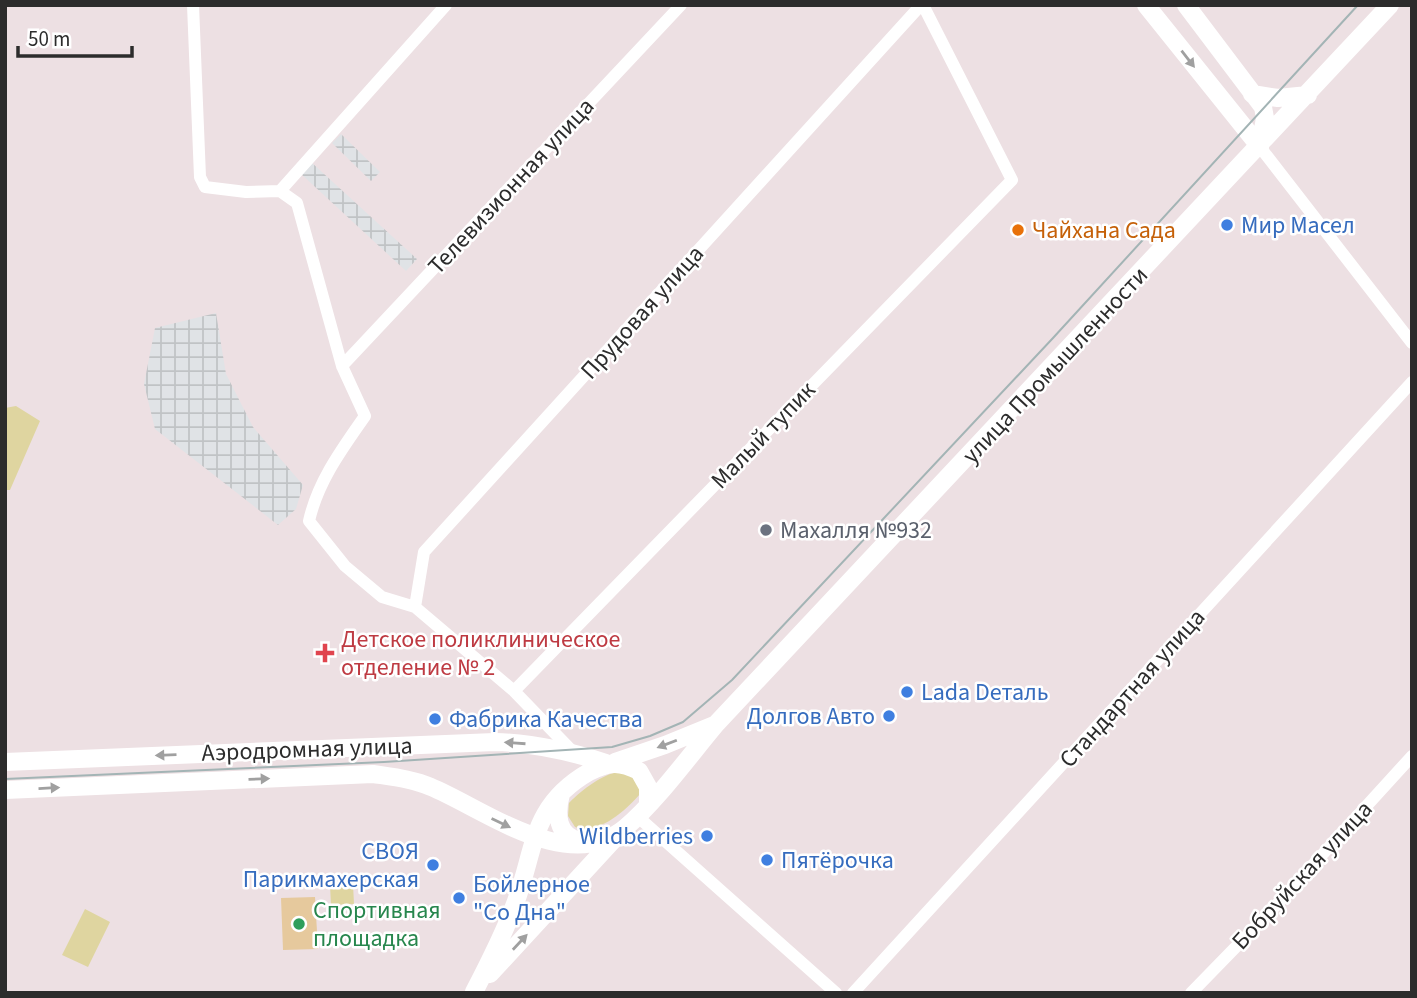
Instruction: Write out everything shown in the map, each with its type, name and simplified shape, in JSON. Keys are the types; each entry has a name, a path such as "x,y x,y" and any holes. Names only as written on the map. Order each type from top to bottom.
{"main road":[{"path":"1146,5 1259,147"},
{"path":"1186,5 1263,107 1264,130 1259,147"},
{"name":"улица Промышленности","path":"642,810 717,723 1390,5"},
{"path":"1252,94 1278,98 1308,95"},
{"name":"улица Промышленности","path":"610,763 665,745 717,723"},
{"name":"Аэродромная улица","path":"5,762 495,742 573,752 610,763"},
{"path":"610,763 639,771 648,787 642,810 473,993 514,907 535,836 548,808 576,780 610,763"},
{"name":"Аэродромная улица","path":"5,790 373,774 430,786 504,825 535,836 568,843 602,840"},
{"path":"561,794 558,818 565,833 575,840 602,840 623,830"}],"street":[{"path":"193,5 200,177 205,187 246,192 280,191 297,203 342,366 365,416 341,450 315,496 309,521 345,566 382,597 415,607 514,691 573,752"},
{"path":"280,191 446,5"},
{"name":"Телевизионная улица","path":"342,366 681,5"},
{"name":"Малый тупик","path":"514,691 1012,180 922,5"},
{"name":"Прудовая улица","path":"415,607 424,552 922,5"},
{"path":"1259,147 1412,343"},
{"name":"Стандартная улица","path":"853,993 1412,382"},
{"name":"Бобруйская улица","path":"1191,993 1269,913 1412,756"},
{"path":"642,810 836,993"}],"shaded area":[{"path":"341,134 380,172 371,181 332,143"},
{"path":"311,162 417,259 406,271 300,173"},
{"path":"216,313 226,374 253,427 303,485 296,509 278,525 155,429 144,384 155,328"},
{"path":"16,406 40,421 10,490 5,490 5,408"},
{"path":"622,771 636,775 641,793 628,807 603,824 584,829 575,827 568,816 569,803 593,783"},
{"path":"353,884 354,904 331,905 330,885"},
{"name":"Спортивная площадка","path":"315,897 318,949 283,950 281,898"},
{"path":"85,909 110,922 88,967 62,955"}],"tram line":[{"path":"5,779 384,762 612,747 650,736 683,722 732,680 1053,338 1358,5"}],"place":[{"name":"Мир Масел","path":"1227,225"},
{"name":"Чайхана Сада","path":"1018,230"},
{"name":"Махалля №932","path":"766,530"},
{"name":"Детское поликлиническое отделение № 2","path":"325,653"},
{"name":"Lada Dеталь","path":"907,692"},
{"name":"Долгов Авто","path":"889,716"},
{"name":"Фабрика Качества","path":"435,719"},
{"name":"Wildberries","path":"707,836"},
{"name":"Пятёрочка","path":"767,860"},
{"name":"СВОЯ Парикмахерская","path":"433,865"},
{"name":"Бойлерное \"Со Дна\"","path":"459,898"},
{"name":"Спортивная площадка","path":"299,924"}]}
